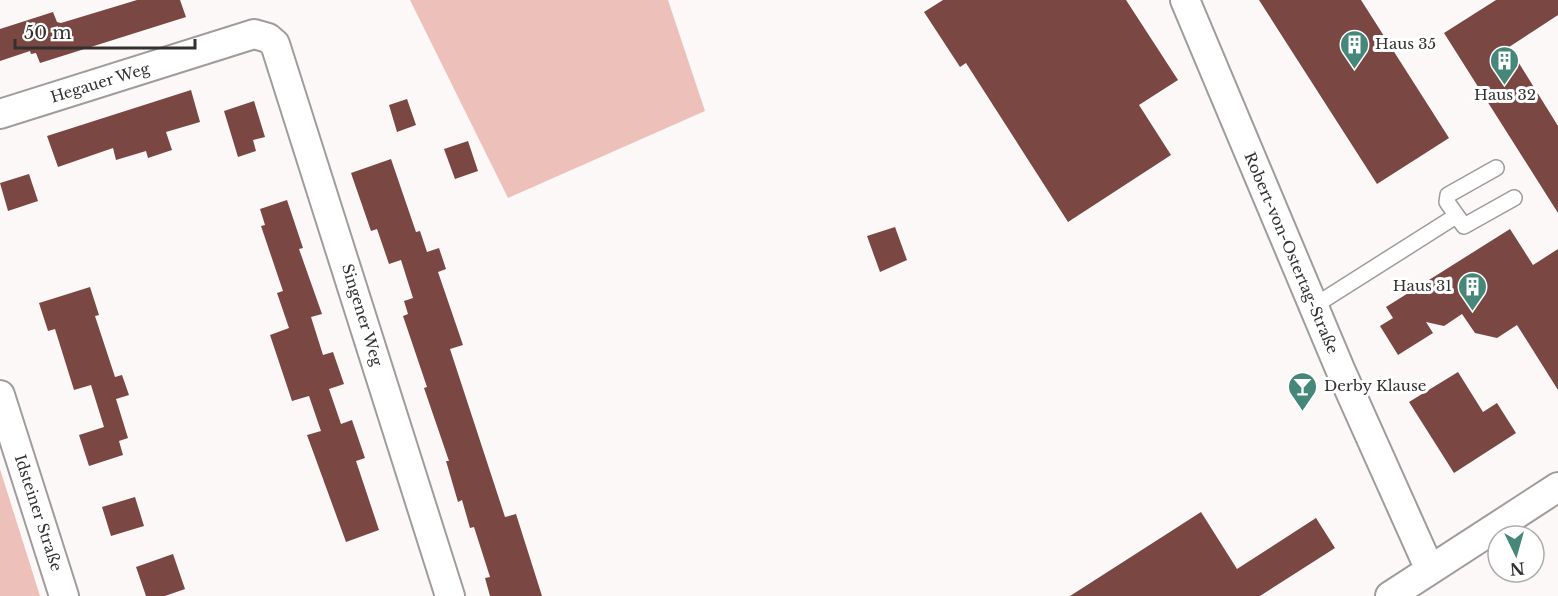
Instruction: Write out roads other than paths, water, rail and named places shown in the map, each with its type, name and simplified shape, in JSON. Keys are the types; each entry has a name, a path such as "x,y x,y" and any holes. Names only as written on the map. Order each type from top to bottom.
{"street":[{"name":"Robert-von-Ostertag-Straße","path":"1185,0 1314,306 1430,570"},
{"name":"Hegauer Weg","path":"0,114 254,34 268,38"},
{"name":"Singener Weg","path":"268,38 275,44 283,62 450,596"},
{"name":"Idsteiner Straße","path":"0,395 64,596"},
{"path":"1390,596 1558,488"}],"lane":[{"path":"1496,168 1448,195 1447,202 1455,216 1461,225 1467,226 1514,198"},
{"path":"1314,306 1455,216"}],"place":[{"name":"Haus 35","path":"1354,70"},
{"name":"Haus 32","path":"1505,86"},
{"name":"Haus 31","path":"1473,312"},
{"name":"Derby Klause","path":"1303,412"}]}
